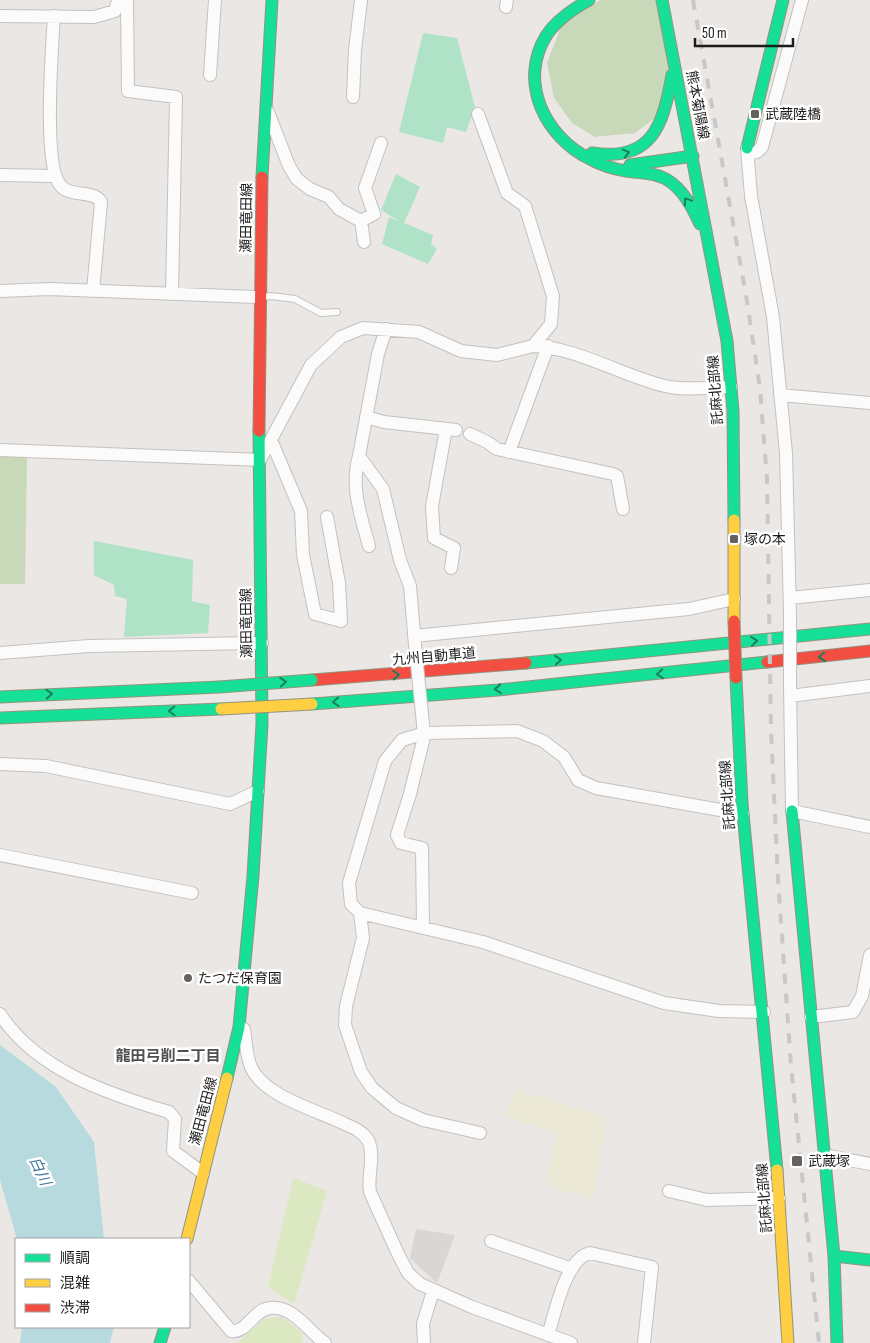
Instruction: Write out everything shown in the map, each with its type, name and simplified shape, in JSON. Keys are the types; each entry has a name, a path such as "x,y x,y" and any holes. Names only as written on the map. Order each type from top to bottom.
{"main road":[{"name":"瀬田竜田線","path":"187,1238 239,1027 258,791 262,724 259,297 272,0"},
{"name":"託麻北部線","path":"589,0 565,14 542,42 534,76 536,100 542,113 553,131 578,154 623,171 664,178 678,188 692,206 710,244"},
{"name":"熊本菊陽線","path":"662,0 693,156"},
{"path":"748,151 784,0"},
{"name":"託麻北部線","path":"563,141 579,149 603,156 620,155 643,145 660,125 666,108 674,62"},
{"name":"託麻北部線","path":"595,162 616,165 637,164 693,156 727,341 731,387 734,498 736,727 743,814 764,1012 779,1198 788,1343"},
{"name":"九州自動車道","path":"0,696 219,687 312,680 516,664 870,629"},
{"path":"0,718 312,704 538,686 870,651"},
{"path":"792,811 834,1256 837,1343"},
{"path":"834,1256 870,1260"},
{"path":"162,1342 165,1328"}],"street":[{"path":"0,16 94,17 115,11 118,0"},
{"path":"127,0 128,91 176,97 172,294"},
{"path":"210,75 215,0"},
{"path":"353,98 355,50 361,0"},
{"path":"802,0 762,146 757,152 748,151 751,196 773,317 786,453 790,598 792,811 870,827"},
{"path":"54,16 49,106 54,176 65,190 96,197 101,202 93,291"},
{"path":"266,105 289,166 297,179 310,189 329,197 339,209 361,221"},
{"path":"478,114 507,193 524,206 553,296 551,324 533,346"},
{"path":"361,221 374,214 365,188 381,143"},
{"path":"0,175 54,176"},
{"path":"361,221 364,242"},
{"path":"0,292 49,289 259,297"},
{"path":"0,450 260,460 310,365 334,341 363,328 419,332 461,351 497,355 533,346 548,346 668,387 731,387"},
{"path":"369,546 356,493 355,472 378,354 386,330"},
{"path":"509,452 548,346"},
{"path":"780,395 870,403"},
{"path":"366,417 384,422 451,430 432,506 434,538 454,548 451,568"},
{"path":"470,434 497,449 613,474 617,476 623,509"},
{"path":"270,440 301,511 304,555 315,614 341,621 339,583 327,517"},
{"path":"359,456 383,489 400,560 410,586 424,728 410,794 397,836 401,843 422,848 423,927"},
{"path":"790,598 870,590"},
{"path":"415,641 689,609 734,599"},
{"path":"0,653 89,646 262,643"},
{"path":"790,691 870,686"},
{"path":"743,814 596,788 578,780 564,757 543,741 517,731 424,728 402,740 385,761 349,883 351,904 360,913 483,942 664,1003 719,1011 764,1012"},
{"path":"0,764 46,766 230,804 258,791"},
{"path":"0,855 192,893"},
{"path":"360,913 363,938 346,1006 345,1025 361,1072 372,1088 396,1108 423,1120 480,1133"},
{"path":"811,1017 853,1012 866,997 870,955"},
{"path":"0,1014 12,1033 55,1066 118,1097 170,1112 176,1118 173,1151 203,1174"},
{"path":"239,1027 244,1029 247,1056 258,1079 298,1104 360,1131 368,1140 373,1156 369,1184 376,1206 408,1273 420,1284 432,1291 571,1343"},
{"path":"824,1155 870,1164"},
{"path":"669,1191 707,1200 779,1198"},
{"path":"491,1241 572,1268"},
{"path":"548,1335 565,1281 578,1260 590,1253 652,1266 644,1343"},
{"path":"190,1282 232,1331 241,1330 264,1309 279,1308 297,1318 325,1343"},
{"path":"424,1343 423,1324 432,1291"}],"lane":[{"path":"259,297 271,296 295,299 321,313 338,312"}],"shaded area":[{"path":"517,1090 607,1117 593,1199 545,1185 557,1133 504,1116"},
{"path":"416,1229 455,1235 437,1283 410,1258"}],"green space":[{"path":"600,0 658,0 669,63 660,114 635,133 595,137 572,123 554,98 547,63 561,27"},
{"path":"423,33 457,38 475,107 466,132 447,127 443,143 399,132"},
{"path":"396,174 420,187 404,223 433,235 431,244 437,249 428,264 382,244 389,217 399,221 381,210"},
{"path":"0,455 27,456 25,584 0,584"},
{"path":"94,541 193,560 192,601 210,605 208,633 124,637 127,599 115,596 114,585 94,575"},
{"path":"293,1178 327,1191 294,1304 268,1287"},
{"path":"282,1317 302,1333 302,1343 237,1343 264,1319"}],"water":[{"name":"白川","path":"0,1045 56,1087 94,1142 104,1238 17,1238 0,1180"},
{"path":"22,1328 114,1328 110,1343 20,1343"}],"railway":[{"path":"693,0 747,301 760,389 767,479 771,731 778,879 791,1066 819,1343"}],"traffic: fast":[{"path":"262,177 272,0"},
{"path":"589,0 571,11 555,25 546,36 538,54 535,72 536,89 549,123 560,137 590,159 616,169 657,175 672,183 686,199 700,224"},
{"path":"662,0 727,341 733,411 734,520"},
{"path":"747,148 783,0"},
{"path":"592,153 612,154 629,152 641,146 659,124 672,75"},
{"path":"630,165 693,156"},
{"path":"227,1078 239,1027 253,876 262,724 259,431"},
{"path":"526,663 870,629"},
{"path":"312,704 498,690 767,662"},
{"path":"736,678 742,803 777,1170"},
{"path":"219,687 312,680"},
{"path":"0,697 219,687"},
{"path":"0,718 221,709"},
{"path":"792,811 834,1256 837,1343"},
{"path":"834,1256 870,1260"},
{"path":"160,1343 165,1328"}],"traffic: slow":[{"path":"734,520 734,621"},
{"path":"221,709 312,704"},
{"path":"187,1238 227,1078"},
{"path":"777,1170 788,1343"}],"traffic: jam":[{"path":"259,431 262,177"},
{"path":"734,621 736,678"},
{"path":"767,662 870,651"},
{"path":"312,680 526,663"}],"place":[{"name":"武蔵陸橋","path":"755,114"},
{"name":"塚の本","path":"734,539"},
{"name":"たつだ保育園","path":"188,978"},
{"name":"武蔵塚","path":"797,1161"}],"district":[{"name":"龍田弓削二丁目","path":"168,1056"}]}
